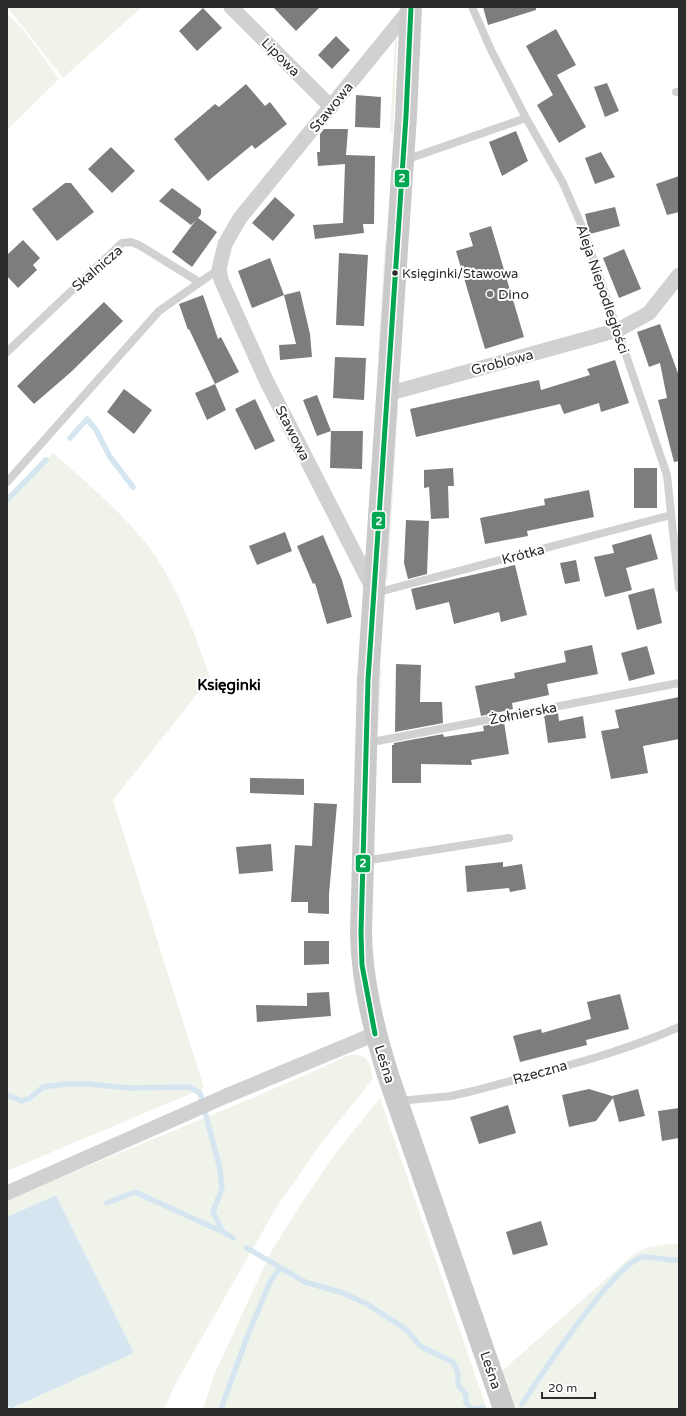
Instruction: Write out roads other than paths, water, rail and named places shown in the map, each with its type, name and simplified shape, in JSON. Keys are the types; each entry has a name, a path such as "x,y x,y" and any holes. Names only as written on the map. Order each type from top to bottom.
{"main road":[{"name":"Leśna","path":"411,7 403,161 368,680 362,965 376,1034 396,1102 504,1409"}],"street":[{"name":"Lipowa","path":"231,7 331,107"},
{"name":"Stawowa","path":"375,593 266,380 225,290 219,269 225,244 240,218 411,7"},
{"name":"Groblowa","path":"387,394 618,330 649,313 679,275"},
{"path":"7,1193 226,1096 376,1034"}],"lane":[{"name":"Aleja Niepodległości","path":"472,7 492,52 526,118 563,183 583,229 667,475 679,588"},
{"path":"403,161 526,118"},
{"name":"Skalnicza","path":"7,352 68,292 122,243 131,242 139,245 199,282"},
{"path":"7,482 160,311 219,269"},
{"name":"Krótka","path":"375,593 672,515"},
{"name":"Żołnierska","path":"366,743 679,683"},
{"path":"363,861 509,838"},
{"name":"Rzeczna","path":"396,1102 464,1094 610,1052 679,1027"}],"waterway":[{"path":"70,438 87,419 96,430 110,457 133,487"},
{"path":"7,500 46,460"},
{"path":"7,1095 22,1101 30,1098 43,1087 66,1084 89,1084 129,1088 189,1087 200,1093 220,1169 222,1188 213,1212 223,1232 233,1238"},
{"path":"107,1203 135,1192 223,1232"},
{"path":"247,1248 305,1282 343,1293 367,1304 407,1330 420,1346 453,1362 458,1373 458,1385 466,1394 466,1403 472,1409"},
{"path":"522,1404 597,1298 631,1263 643,1257 679,1260"},
{"path":"221,1409 247,1337 270,1282 279,1269"},
{"path":"475,1409 483,1408"}],"place":[{"name":"Księginki/Stawowa","path":"395,273"},
{"name":"Dino","path":"490,294"}],"district":[{"name":"Księginki","path":"229,685"}]}
